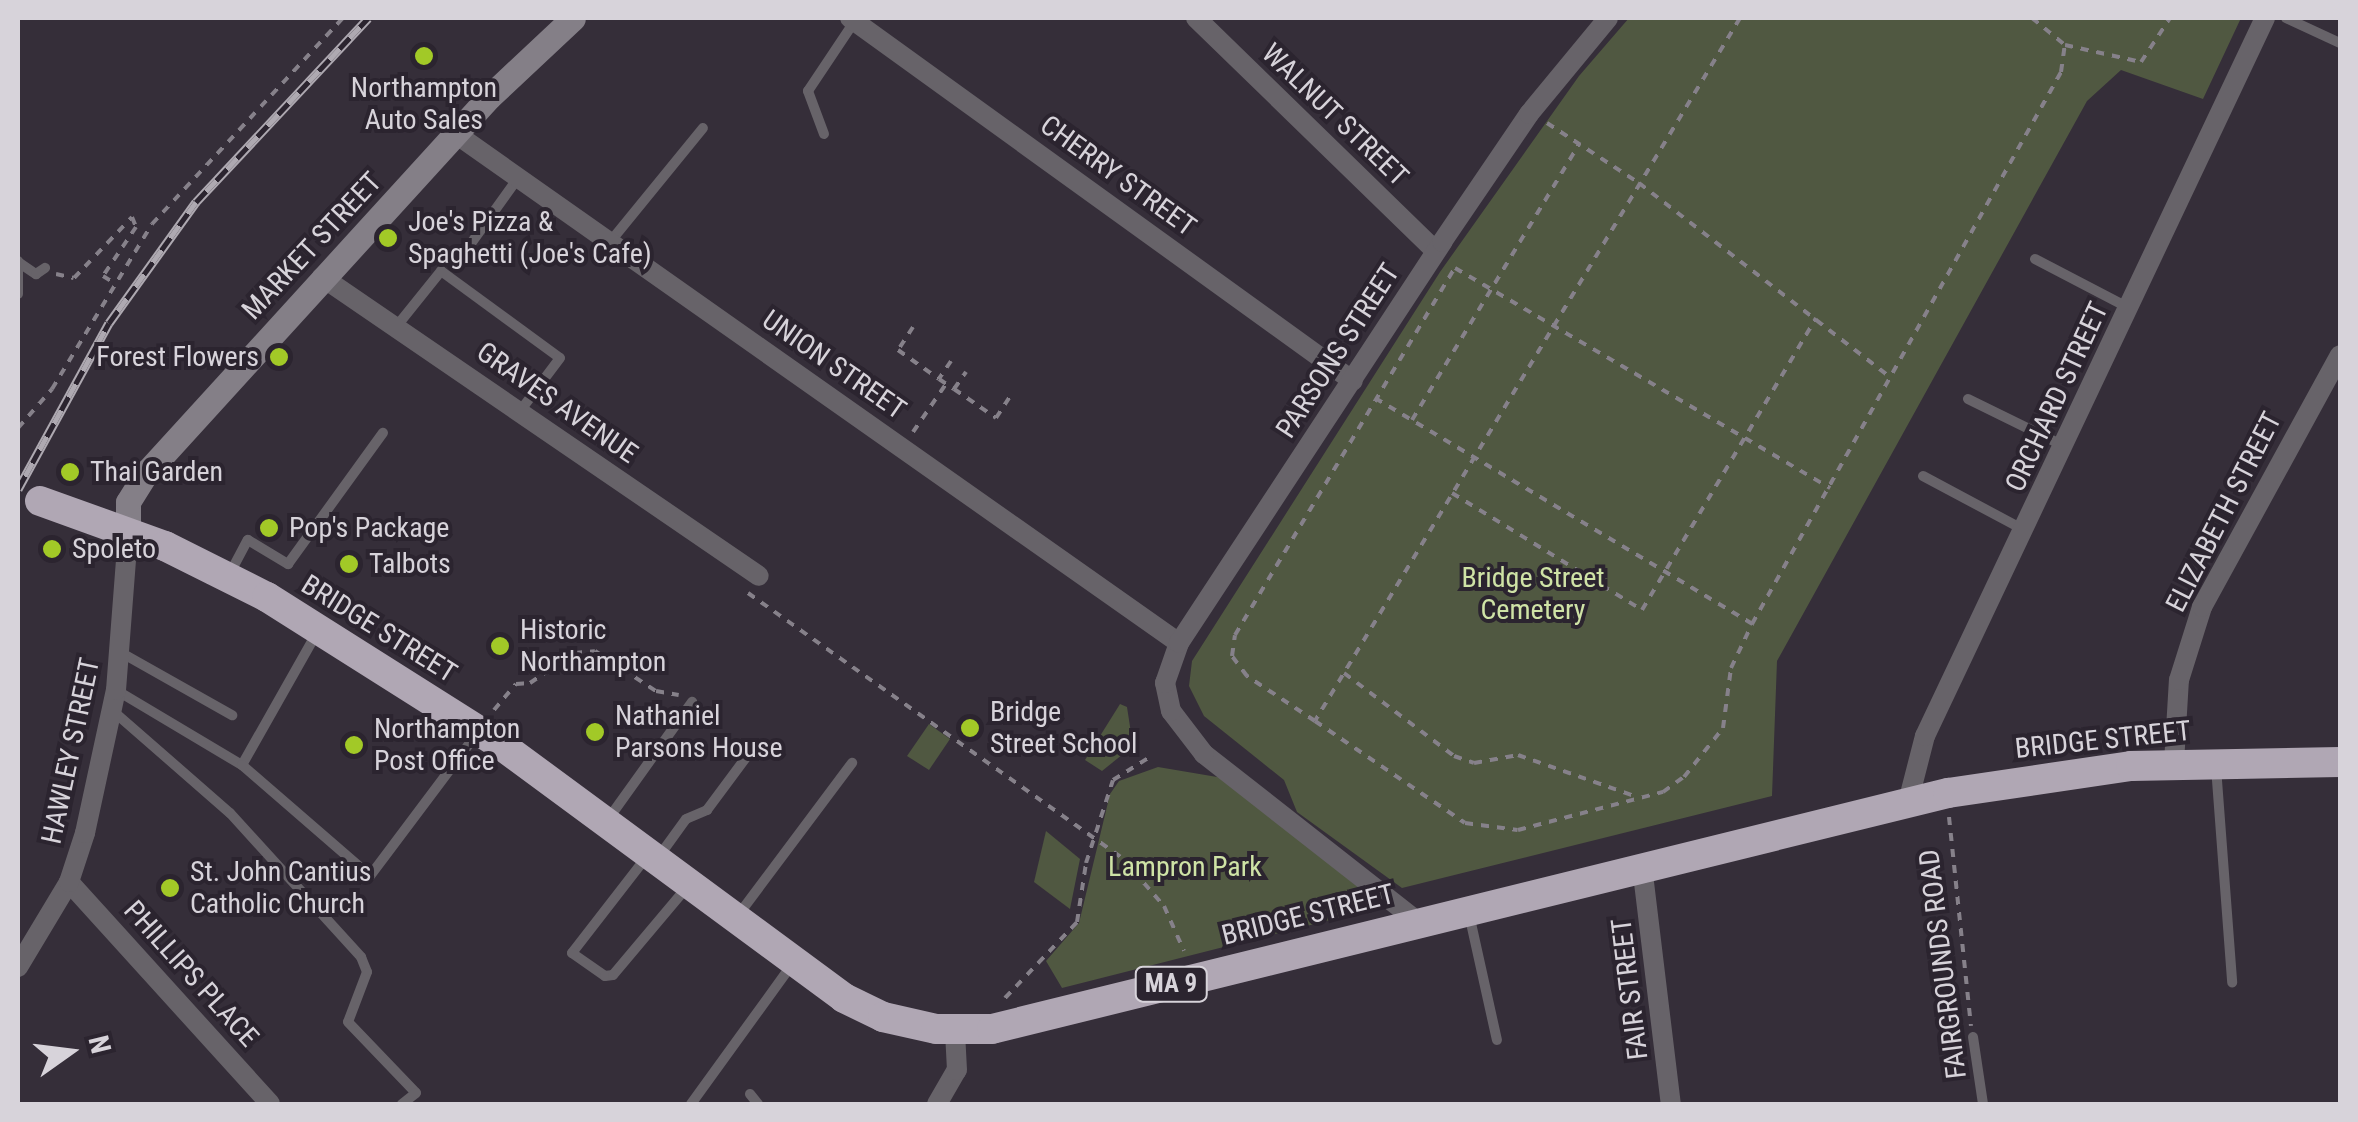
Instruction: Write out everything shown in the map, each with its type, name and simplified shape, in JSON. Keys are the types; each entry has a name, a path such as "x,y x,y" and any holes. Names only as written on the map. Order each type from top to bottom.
{"highway":[{"name":"MA 9","path":"40,501 128,533"},
{"name":"BRIDGE STREET","path":"128,533 228,576 487,721 652,857 793,962 870,1012 955,1030 992,1030 1468,908 1908,802 2174,763 2340,762"}],"street":[{"name":"MARKET STREET","path":"128,533 128,502 147,472 456,134 573,18"},
{"name":"WALNUT STREET","path":"1196,18 1436,251"},
{"name":"PARSONS STREET","path":"1418,921 1184,732 1166,683 1180,644 1436,251 1530,114 1605,18"},
{"name":"ORCHARD STREET","path":"1908,802 1925,736 2264,18"},
{"name":"CHERRY STREET","path":"853,19 1353,380"},
{"name":"UNION STREET","path":"456,134 1180,644"},
{"name":"GRAVES AVENUE","path":"322,278 520,411 752,583"},
{"name":"ELIZABETH STREET","path":"2174,763 2178,680 2202,608 2340,355"},
{"name":"HAWLEY STREET","path":"19,961 69,882 114,701 128,533"},
{"name":"FAIR STREET","path":"1642,866 1671,1104"},
{"name":"PHILLIPS PLACE","path":"69,882 270,1104"},
{"path":"938,1104 957,1070 955,1030"}],"lane":[{"path":"2286,18 2340,43"},
{"path":"824,134 808,91 853,19"},
{"path":"609,243 703,128"},
{"path":"467,248 518,178"},
{"path":"2035,259 2130,308"},
{"path":"18,261 36,274 45,268"},
{"path":"18,261 18,294"},
{"path":"396,327 440,272 560,358 520,411"},
{"path":"1968,399 2065,446"},
{"path":"228,576 248,540 288,564 383,433"},
{"path":"1923,476 2024,530"},
{"path":"242,765 319,629"},
{"path":"120,652 232,715"},
{"path":"114,701 242,765 370,876 487,721"},
{"path":"114,701 230,813 362,957 367,972 348,1022 416,1093 402,1104"},
{"path":"606,822 692,702"},
{"path":"689,884 605,976 572,953 686,819 707,810 753,748"},
{"path":"2216,761 2232,982"},
{"path":"735,919 852,763"},
{"path":"1468,908 1497,1040"},
{"path":"691,1104 793,962"},
{"name":"FAIRGROUNDS ROAD","path":"1972,1037 1983,1104"},
{"path":"750,1094 758,1104"}],"path":[{"path":"18,428 52,389 114,283 187,183 343,18"},
{"path":"1315,722 1472,456 1740,18"},
{"path":"2032,18 2065,44 2141,62 2170,18"},
{"path":"1832,489 1455,268 1236,635 1232,656 1246,676 1465,823 1493,831 1640,798 1684,777 1724,728 1731,668 1752,624 1832,489 2061,72 2065,44"},
{"path":"1543,120 1639,183 1892,378"},
{"path":"1412,420 1489,287 1580,144"},
{"path":"45,268 74,278 132,217 136,227 102,276 114,283"},
{"path":"1452,493 1642,610 1748,438 1816,318"},
{"path":"913,327 898,350 954,390 996,418 1011,396"},
{"path":"939,379 951,361"},
{"path":"954,390 966,372"},
{"path":"910,436 946,384"},
{"path":"1375,398 1752,624"},
{"path":"752,583 1144,879 1184,951"},
{"path":"487,721 516,684 530,683 574,653 595,651 656,691 692,702"},
{"path":"1344,674 1454,756 1474,763 1518,755 1640,798"},
{"path":"1005,998 1077,922 1094,838 1114,780 1153,755"},
{"name":"FAIRGROUNDS ROAD","path":"1949,817 1972,1037"}],"green space":[{"name":"Bridge Street Cemetery","path":"1629,18 2241,18 2203,99 2121,70 2087,101 1777,661 1772,796 1402,888 1297,812 1284,780 1204,716 1189,686 1192,661 1440,272 1579,76"},
{"path":"1120,704 1127,707 1133,746 1102,771 1085,760"},
{"path":"929,724 950,739 929,770 907,756"},
{"name":"Lampron Park","path":"1158,767 1229,779 1358,887 1366,911 1062,988 1046,961 1079,923 1110,794 1119,781"},
{"path":"1046,831 1080,859 1070,909 1034,882"}],"railway":[{"path":"18,489 109,323 196,202 368,18"}],"place":[{"name":"Northampton Auto Sales","path":"424,56"},
{"name":"Joe's Pizza & Spaghetti (Joe's Cafe)","path":"388,238"},
{"name":"Forest Flowers","path":"279,357"},
{"name":"Thai Garden","path":"70,472"},
{"name":"Pop's Package","path":"269,528"},
{"name":"Spoleto","path":"52,549"},
{"name":"Talbots","path":"349,564"},
{"name":"Historic Northampton","path":"500,646"},
{"name":"Bridge Street School","path":"970,728"},
{"name":"Nathaniel Parsons House","path":"595,732"},
{"name":"Northampton Post Office","path":"354,745"},
{"name":"St. John Cantius Catholic Church","path":"170,888"}]}
